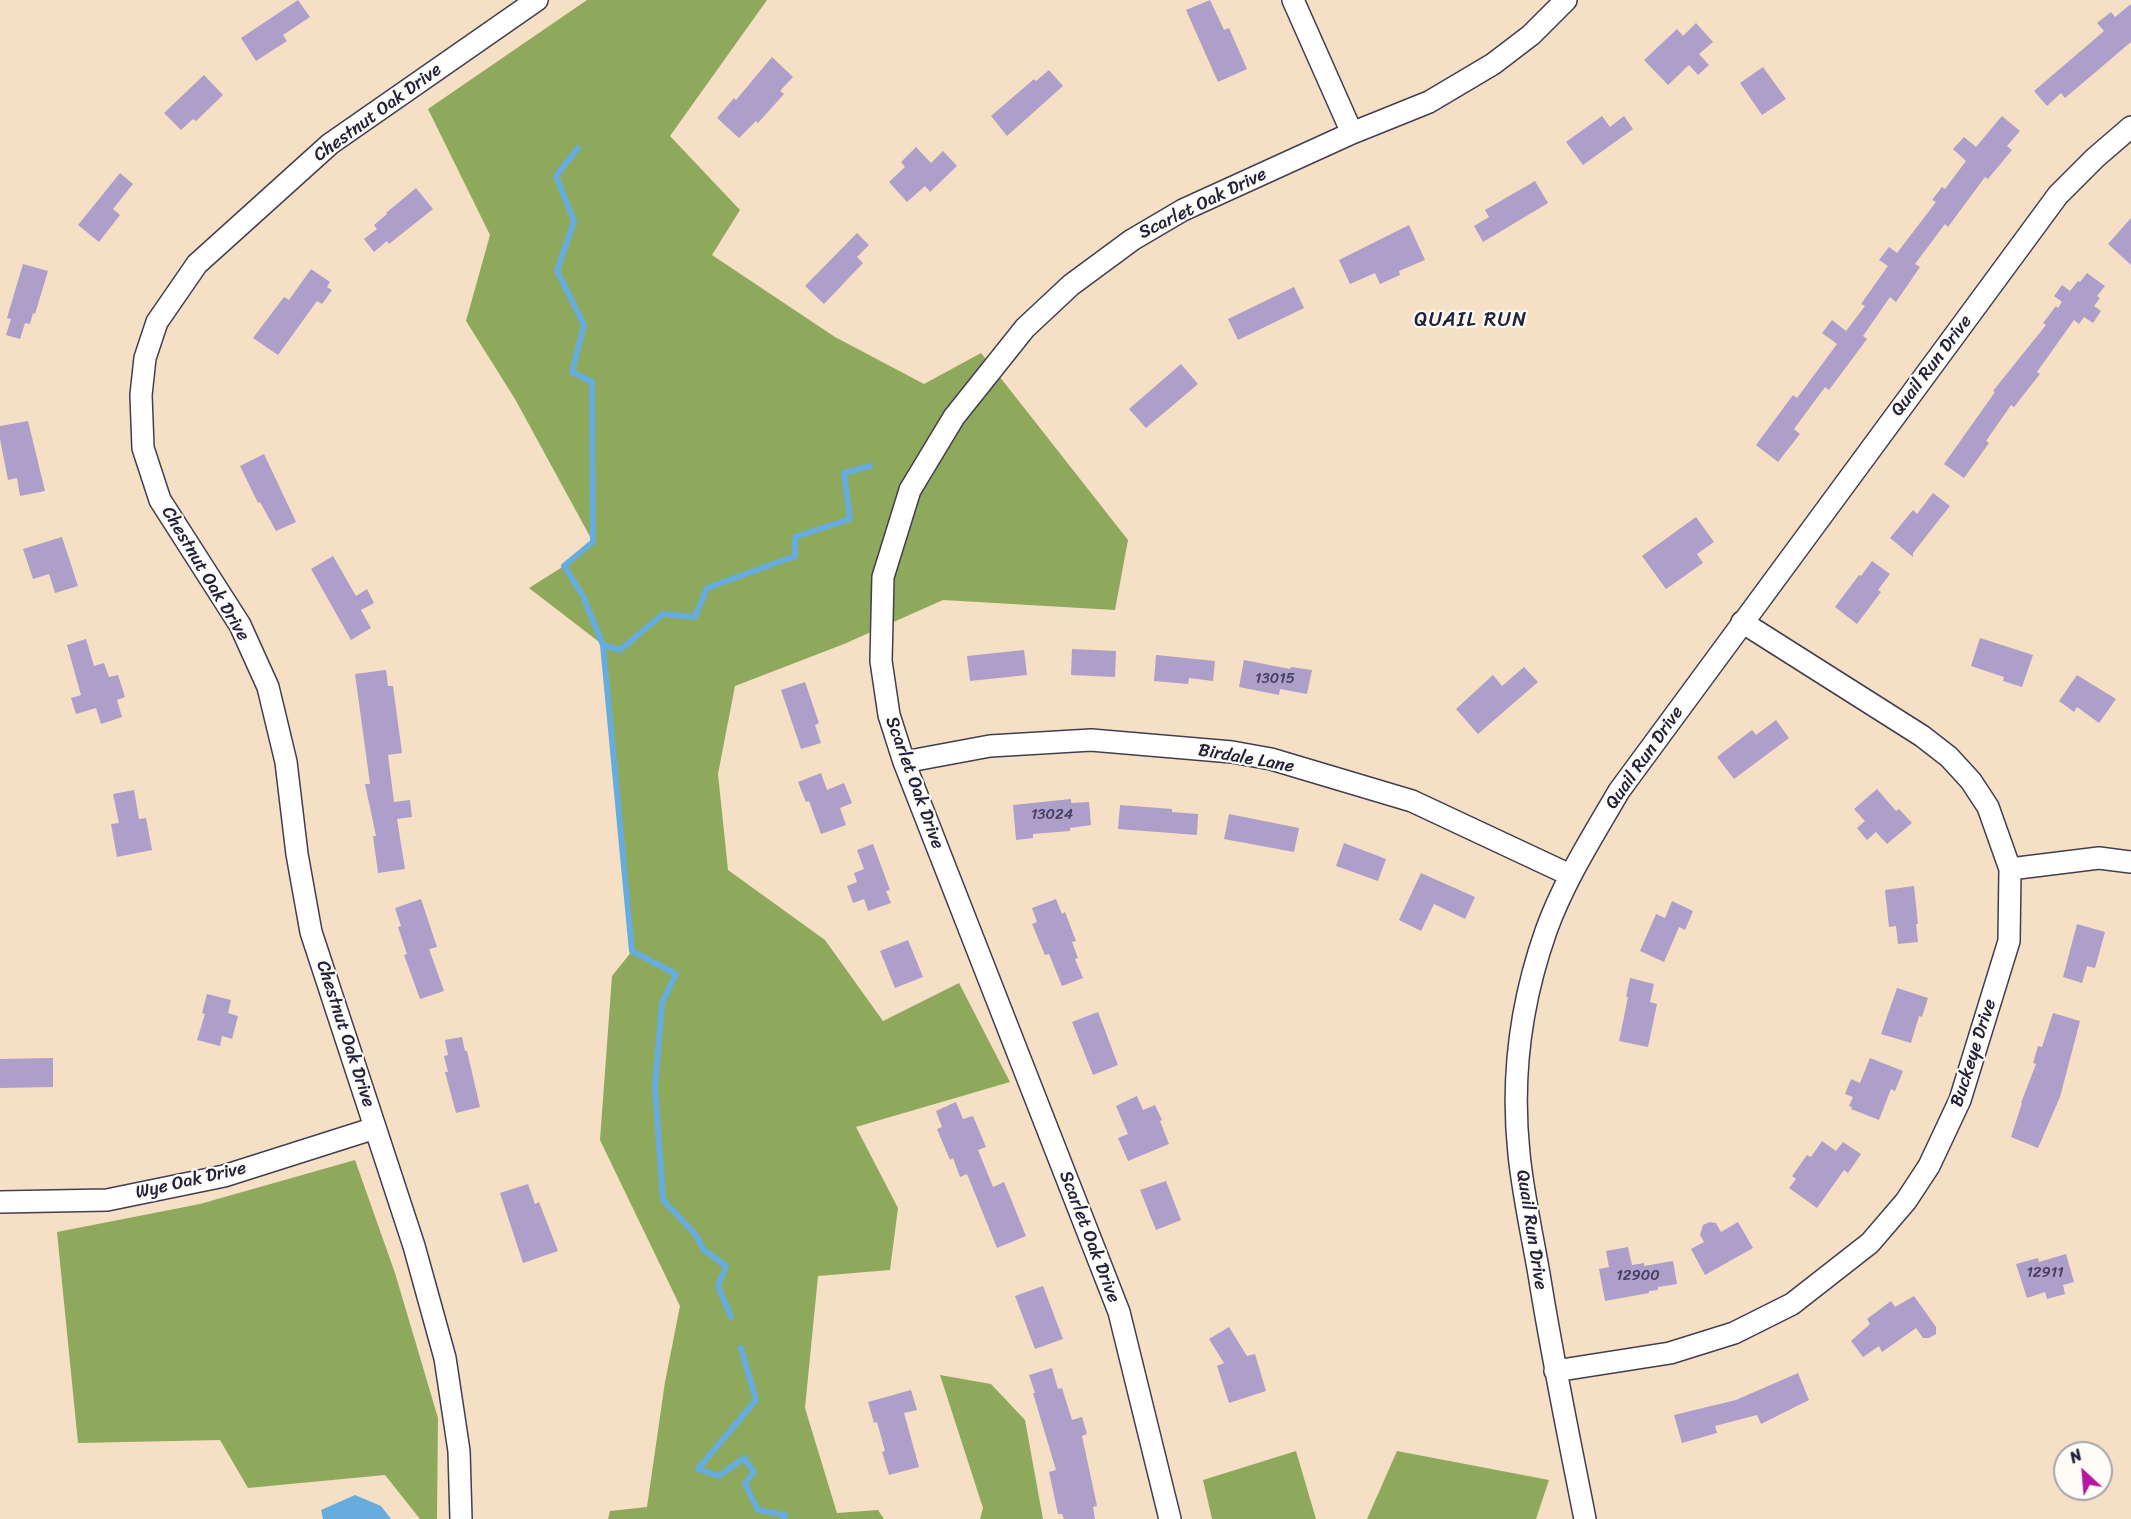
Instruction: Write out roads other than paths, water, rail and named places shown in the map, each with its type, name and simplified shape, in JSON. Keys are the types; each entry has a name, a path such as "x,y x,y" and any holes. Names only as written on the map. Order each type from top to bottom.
{"street":[{"name":"Chestnut Oak Drive","path":"461,1519 459,1451 445,1358 414,1246 312,932 297,854 285,762 268,687 240,626 160,500 143,448 141,395 145,358 158,322 197,264 330,144 537,0"},
{"path":"1293,0 1352,133"},
{"name":"Scarlet Oak Drive","path":"1170,1519 1119,1312 903,762 889,715 881,661 883,577 910,490 954,417 1025,328 1071,285 1132,240 1183,210 1352,133 1429,102 1493,64 1531,35 1566,0"},
{"name":"Quail Run Drive","path":"1586,1519 1555,1371 1519,1155 1516,1105 1517,1057 1532,978 1546,930 1570,875 1619,791 1742,622 2058,195 2095,158 2131,127"},
{"name":"Buckeye Drive","path":"1555,1371 1670,1353 1734,1333 1792,1305 1870,1244 1906,1201 1929,1166 1960,1100 2009,941 2010,869 1988,807 1971,781 1949,757 1922,736 1742,622"},
{"name":"Birdale Lane","path":"903,762 990,746 1091,740 1232,752 1271,759 1412,801 1570,875"},
{"path":"2010,869 2099,858 2131,862"},
{"name":"Wye Oak Drive","path":"0,1202 107,1200 224,1176 375,1128"}],"water":[{"path":"355,1495 381,1506 391,1519 323,1519 321,1510"}],"waterway":[{"path":"578,148 556,176 574,221 557,271 584,325 572,372 592,382 593,542 564,566 583,596 603,645 632,951 676,974 662,1003 655,1087 663,1200 695,1234 704,1250 726,1266 718,1286 731,1317"},
{"path":"603,645 620,650 663,614 695,617 707,588 795,556 795,537 850,519 844,473 870,466"},
{"path":"741,1348 756,1400 698,1469 719,1476 744,1458 754,1472 745,1484 758,1510 785,1515 784,1519"}],"district":[{"name":"QUAIL RUN","path":"1471,321"}]}
